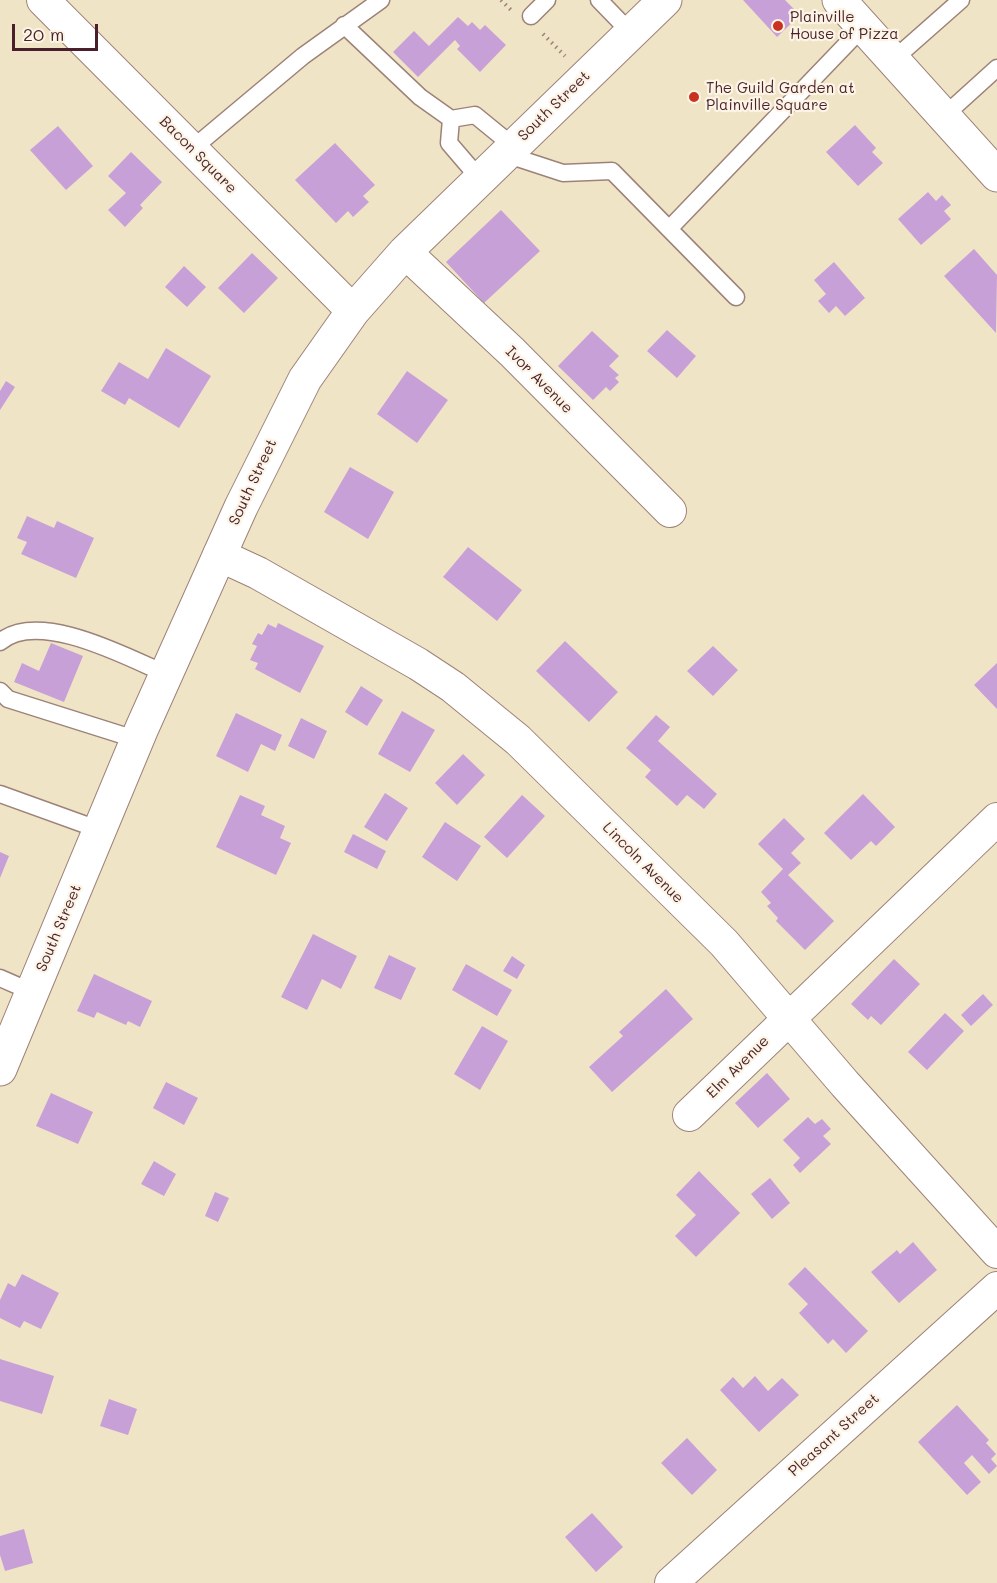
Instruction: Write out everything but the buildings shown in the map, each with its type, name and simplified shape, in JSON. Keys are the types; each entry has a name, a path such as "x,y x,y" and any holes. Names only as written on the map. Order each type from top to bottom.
{"main road":[{"name":"South Street","path":"1,1062 166,674 263,459 305,379 353,310 405,252 665,0"},
{"path":"839,0 944,116 994,166"}],"street":[{"name":"Bacon Square","path":"43,0 353,310"},
{"name":"Ivor Avenue","path":"405,252 512,352 670,511"},
{"name":"Lincoln Avenue","path":"219,555 258,573 418,664 487,714 518,740 724,943 997,1252"},
{"name":"Elm Avenue","path":"689,1115 788,1017 997,819"},
{"name":"Pleasant Street","path":"671,1583 997,1288"}],"lane":[{"path":"192,149 344,25 381,0"},
{"path":"531,16 547,0"},
{"path":"599,0 631,33"},
{"path":"893,60 950,4"},
{"path":"344,25 420,97 451,119 475,115 509,150 563,173 612,171 736,297"},
{"path":"669,229 863,27"},
{"path":"944,116 997,68"},
{"path":"451,119 449,143 479,178"},
{"path":"0,642 5,638 30,630 61,633 112,650 166,674"},
{"path":"0,691 8,699 138,740"},
{"path":"0,794 100,830"},
{"path":"0,978 32,992"}],"place":[{"name":"Plainville House of Pizza","path":"778,26"},
{"name":"The Guild Garden at Plainville Square","path":"694,97"}]}
